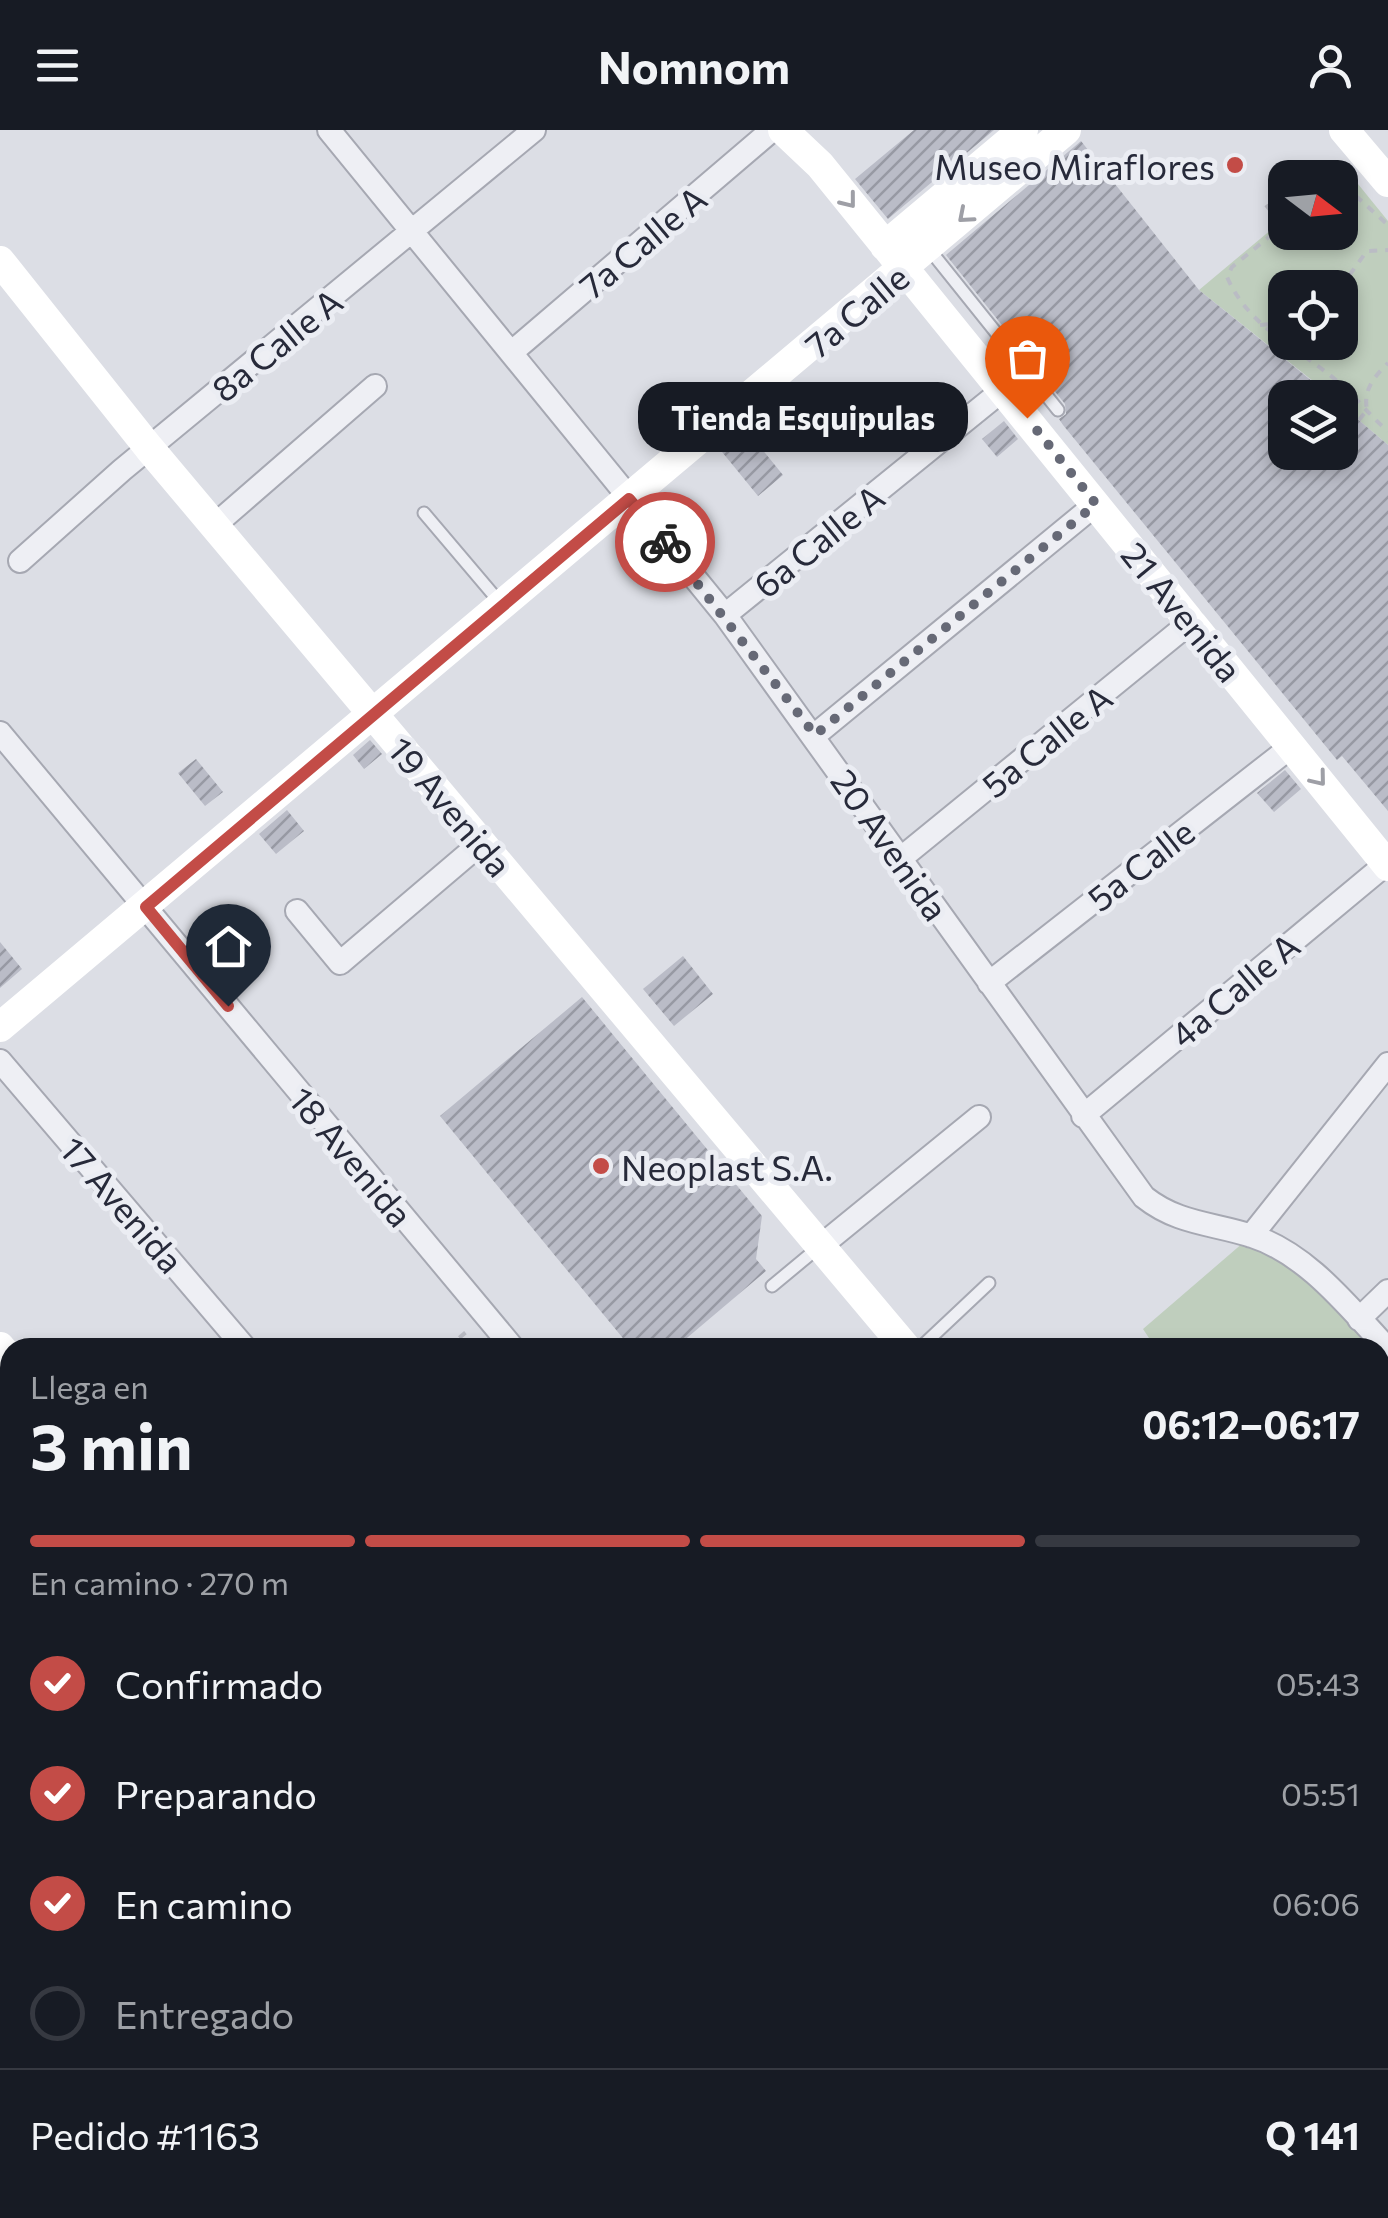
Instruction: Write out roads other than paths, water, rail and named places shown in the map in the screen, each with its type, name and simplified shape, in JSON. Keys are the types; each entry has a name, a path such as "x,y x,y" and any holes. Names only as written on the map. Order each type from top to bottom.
{"street":[{"name":"20 Avenida","path":"329,130 725,615 815,735 1121,1171 1166,1215 1251,1236 1307,1267 1378,1338"},
{"name":"8a Calle A","path":"20,560 534,130"},
{"name":"7a Calle A","path":"512,352 772,130"},
{"name":"21 Avenida","path":"783,130 820,164 1387,865"},
{"name":"7a Calle","path":"0,1027 629,499 894,258 1023,130"},
{"name":"7a Calle","path":"894,258 928,248 1066,130"},
{"path":"1344,130 1388,182"},
{"name":"19 Avenida","path":"0,261 150,448 898,1338"},
{"path":"216,524 374,386"},
{"name":"6a Calle A","path":"725,615 1004,389"},
{"path":"815,735 1096,504"},
{"name":"5a Calle A","path":"900,859 1192,621"},
{"name":"18 Avenida","path":"0,733 505,1338"},
{"name":"5a Calle","path":"989,983 1292,746"},
{"path":"297,911 340,963 482,843"},
{"name":"4a Calle A","path":"1082,1116 1387,865"},
{"name":"17 Avenida","path":"0,1061 237,1338"},
{"path":"1251,1236 1388,1064"},
{"path":"822,1245 980,1116"},
{"path":"1359,1318 1388,1291"}],"lane":[{"path":"928,248 1058,410"},
{"path":"424,513 503,607"},
{"path":"772,1286 822,1245"},
{"path":"916,1338 989,1283"}],"place":[{"name":"Museo Miraflores","path":"1235,165"},
{"name":"Tienda Esquipulas","path":"1027,418"},
{"name":"Neoplast S.A.","path":"601,1166"}]}
